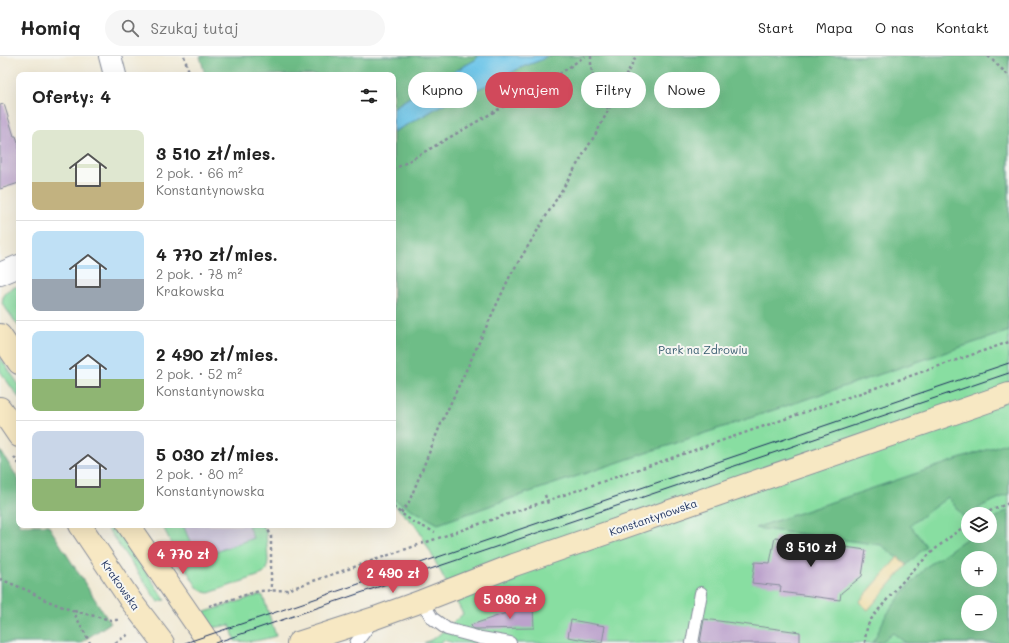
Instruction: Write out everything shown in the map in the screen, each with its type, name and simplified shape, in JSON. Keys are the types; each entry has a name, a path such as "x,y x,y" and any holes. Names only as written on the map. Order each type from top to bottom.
{"main road":[{"path":"0,335 16,359"},
{"name":"Konstantynowska","path":"298,643 375,618 514,565 1009,394"},
{"path":"0,408 16,432"},
{"name":"Krakowska","path":"82,528 131,601 163,643"},
{"path":"130,528 209,643"}],"street":[{"path":"110,56 114,72"},
{"path":"0,274 16,267"}],"lane":[{"path":"692,643 701,593"},
{"path":"422,601 432,618 447,629 481,638 509,643"},
{"path":"356,643 375,618"}],"path":[{"path":"184,56 189,72"},
{"path":"396,168 558,75 585,56"},
{"path":"591,56 591,68 597,94 609,110"},
{"path":"401,513 409,502 440,426 510,276 598,130 636,56"},
{"path":"988,56 1009,76"},
{"path":"206,607 260,591 287,590 547,502 1009,342"},
{"path":"545,495 547,502"},
{"path":"997,507 1009,503"},
{"path":"396,509 413,522 435,532"},
{"path":"267,528 271,536 271,591"},
{"path":"865,643 867,627 874,615 900,584 924,559 961,529"},
{"path":"0,579 73,611 111,620 118,620"},
{"path":"73,611 90,643"},
{"path":"115,643 133,631"}],"shaded area":[{"path":"184,528 249,528 253,538 197,559"}],"green space":[{"path":"200,56 479,56 475,60 453,72 408,72 408,98 396,106 396,72 204,72"},
{"name":"Park na Zdrowiu","path":"210,56 1009,56 1009,643 454,643 443,640 441,643 424,643 435,638 463,614 417,527 396,507 396,72 364,72"},
{"name":"Park na Zdrowiu","path":"547,56 1009,56 1009,331 438,524 396,501 396,130 437,108 477,108 477,89 485,86 485,108 573,108 573,72 512,72 541,60"},
{"path":"16,287 16,323 2,303 4,293"},
{"path":"0,357 16,381 16,394 0,371"},
{"path":"1009,442 1009,494 981,507 961,507 961,514 948,497 910,525 926,546 907,565 881,545 755,528"},
{"path":"0,450 16,475 16,528 50,528 110,623 80,643 0,643"},
{"path":"1009,511 1009,643 906,643 893,633 882,641 873,643 885,617 904,591 926,567 961,542 997,543 997,517 1004,512"},
{"path":"107,528 117,528 165,600 158,602"},
{"path":"164,528 184,528 197,559 253,538 249,528 264,528 266,532 268,560 267,570 263,574 209,593 204,592 197,587 179,558"},
{"path":"259,595 263,596 276,636 256,641 235,641 230,625 212,628 202,613"}],"sand":[{"path":"898,557 907,565 868,610 859,602"}],"water":[{"path":"479,56 547,56 512,72 485,72 485,86 477,89 477,72 453,72 475,60"},
{"path":"408,98 408,108 437,108 396,130 396,106"}],"building":[{"path":"4,104 14,136 16,136 16,184 0,189 0,105"},
{"path":"775,537 866,550 862,576 841,593 840,600 780,592 781,586 752,583 755,562 770,563"},
{"path":"533,604 534,628 472,628 471,625"},
{"path":"704,619 800,632 800,643 700,643"},
{"path":"571,620 605,626 602,643 568,637"}],"tram line":[{"path":"185,643 1009,363"},
{"path":"215,643 1009,373"}]}
